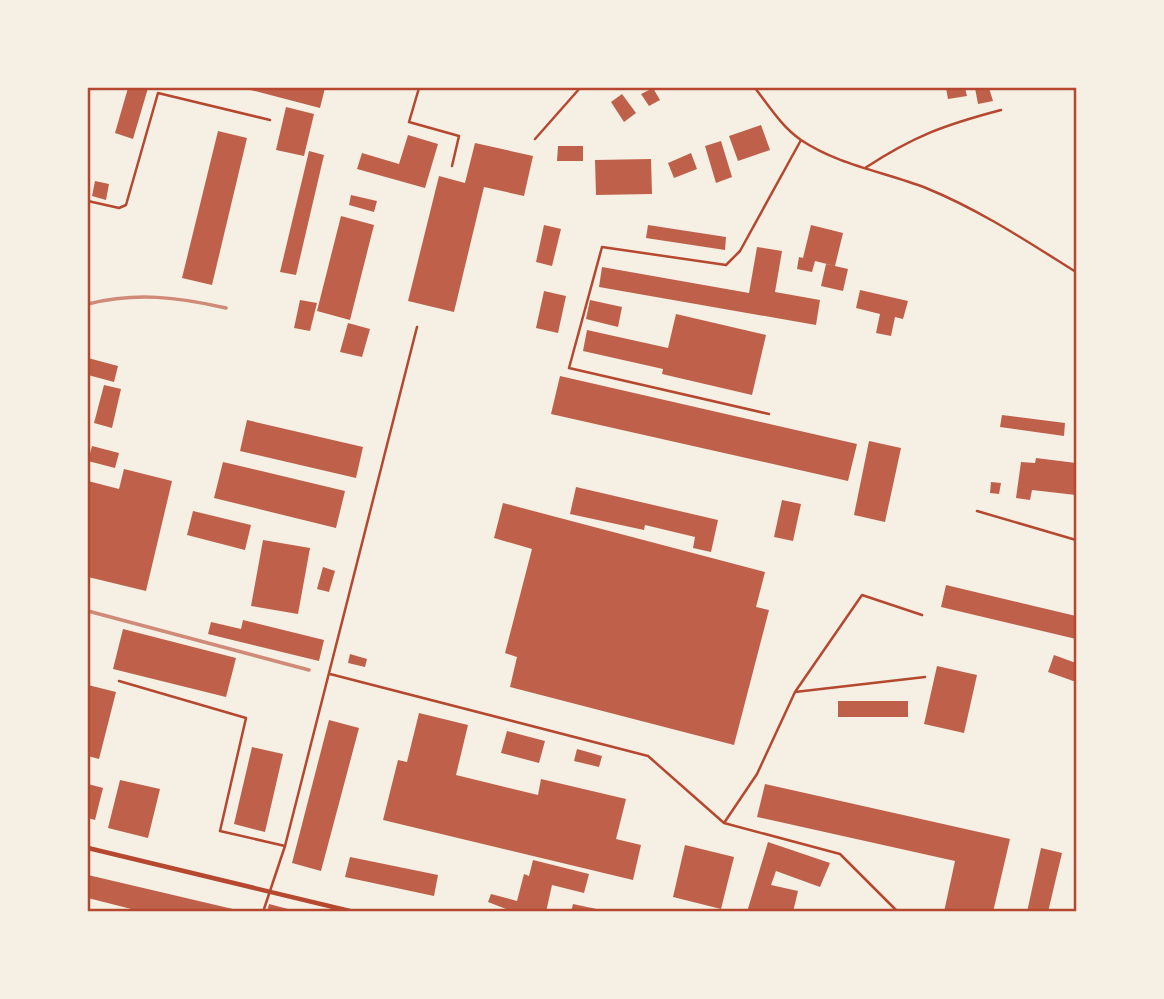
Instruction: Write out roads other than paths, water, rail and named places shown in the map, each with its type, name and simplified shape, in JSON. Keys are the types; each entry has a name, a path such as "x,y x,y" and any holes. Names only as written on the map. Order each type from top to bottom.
{"street":[{"path":"88,848 354,912"}],"lane":[{"path":"88,201 119,208 126,205 160,88"},
{"path":"419,88 409,122 459,136 452,166"},
{"path":"535,139 580,88"},
{"path":"755,88 780,121 801,140 865,168 927,189 981,215 1076,272"},
{"path":"158,93 270,120"},
{"path":"865,168 906,141 951,123 1001,110"},
{"path":"769,414 569,368 602,247 726,265 740,251 801,140"},
{"path":"263,912 285,846 417,327"},
{"path":"976,511 1076,540"},
{"path":"724,822 757,774 794,692 862,595 922,615"},
{"path":"330,674 648,756 724,822 841,854 898,912"},
{"path":"794,692 925,677"},
{"path":"119,681 246,718 220,831 285,846"}],"railway":[{"path":"88,304 123,298 157,297 226,308"},
{"path":"88,611 309,670"}]}
